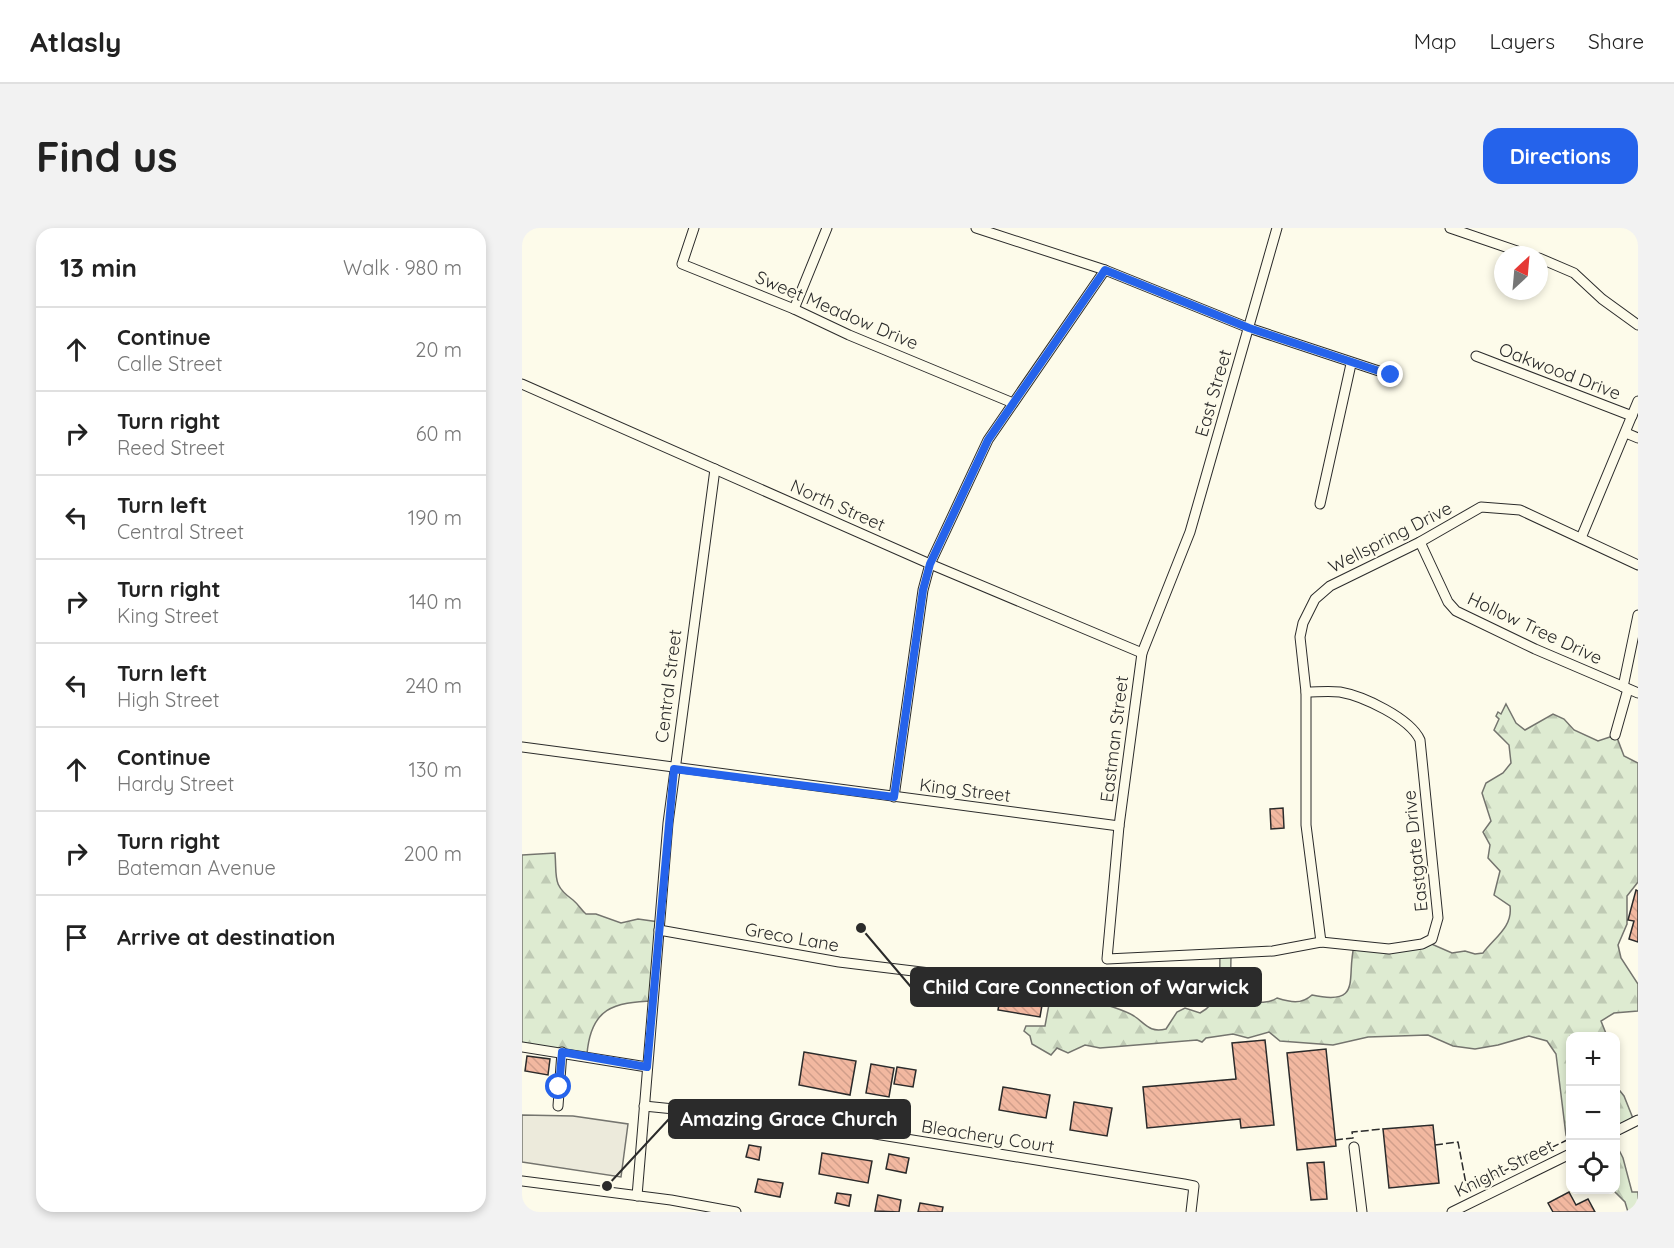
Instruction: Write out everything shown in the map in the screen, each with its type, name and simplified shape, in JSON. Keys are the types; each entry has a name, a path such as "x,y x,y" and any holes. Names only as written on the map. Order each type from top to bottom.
{"street":[{"name":"Sweet Meadow Drive","path":"694,228 682,264 794,309 849,335 1013,403"},
{"path":"794,309 827,228"},
{"path":"976,228 1105,270 1249,328 1351,364 1391,375"},
{"name":"East Street","path":"1190,532 1277,228"},
{"path":"1450,228 1503,246"},
{"path":"1548,262 1574,273 1602,299 1638,325"},
{"path":"894,797 923,590 930,564 988,440 1105,270"},
{"name":"Oakwood Drive","path":"1476,356 1632,416"},
{"path":"1320,504 1351,364"},
{"name":"North Street","path":"522,384 930,564 1142,653"},
{"path":"1581,538 1638,400"},
{"path":"1626,433 1638,438"},
{"name":"Central Street","path":"637,1196 674,769 715,469"},
{"name":"Wellspring Drive","path":"1321,942 1306,825 1306,692 1300,637 1303,623 1315,599 1330,586 1420,542 1480,507 1521,510 1638,565"},
{"name":"Eastman Street","path":"1107,959 1119,826 1142,653 1190,532"},
{"name":"Hollow Tree Drive","path":"1420,542 1448,602 1456,611 1535,649 1638,693"},
{"path":"1614,735 1626,688 1638,615"},
{"name":"Eastgate Drive","path":"1107,959 1272,951 1321,942 1389,949 1422,944 1432,939 1438,918 1421,751 1415,729 1404,720 1341,693 1306,692"},
{"name":"King Street","path":"522,747 674,769 1119,826"},
{"name":"Greco Lane","path":"659,930 829,960 938,975 948,988"},
{"path":"522,1047 647,1067"},
{"path":"558,1106 562,1052"},
{"name":"Bleachery Court","path":"644,1106 795,1121 1184,1184 1194,1186 1191,1212"},
{"path":"1620,1129 1638,1120"},
{"path":"1354,1148 1362,1212"},
{"name":"Knight Street","path":"1452,1212 1566,1156"},
{"path":"522,1181 736,1212"}],"lane":[{"path":"948,988 965,977 990,977"}],"green space":[{"path":"1506,704 1516,723 1525,730 1553,714 1564,719 1574,730 1598,741 1616,735 1624,756 1638,763 1638,882 1627,896 1627,924 1618,945 1621,958 1638,984 1638,1011 1614,1013 1601,1021 1605,1032 1566,1032 1566,1135 1556,1054 1547,1041 1529,1036 1475,1049 1453,1046 1428,1035 1368,1037 1333,1045 1280,1041 1269,1032 1248,1038 1233,1034 1206,1038 1202,1042 1197,1040 1100,1048 1085,1045 1068,1053 1057,1048 1051,1055 1032,1044 1030,1036 1024,1031 1026,1026 1045,1026 1052,988 1076,986 1090,989 1096,992 1107,1005 1131,1014 1152,1029 1160,1030 1166,1029 1177,1012 1185,1008 1200,1013 1213,1002 1219,988 1220,955 1231,955 1232,984 1239,995 1251,1001 1265,1002 1277,998 1300,1001 1312,995 1339,997 1346,993 1351,979 1354,946 1392,949 1427,942 1452,953 1465,951 1475,954 1483,953 1502,932 1510,913 1510,906 1494,895 1500,871 1488,858 1490,845 1483,832 1491,821 1482,793 1486,783 1503,773 1511,763 1509,745 1494,730 1499,719 1496,716 1498,712 1501,714"},
{"path":"555,853 559,885 586,914 596,914 621,923 638,919 659,922 655,1001 616,1006 599,1017 593,1026 587,1054 522,1047 522,855"},
{"path":"1620,1091 1624,1096 1634,1121 1620,1129"},
{"path":"1620,1152 1632,1192 1638,1192 1638,1212 1628,1212 1625,1202 1617,1194 1620,1194"}],"shaded area":[{"path":"522,1115 573,1116 628,1124 621,1177 522,1162"}],"building":[{"path":"1283,808 1284,828 1271,829 1270,809"},
{"path":"1636,890 1638,891 1638,942 1629,939 1634,921 1628,920"},
{"path":"1005,969 1047,976 1040,1017 998,1010"},
{"path":"1265,1040 1274,1125 1241,1128 1240,1119 1147,1128 1143,1087 1236,1079 1232,1043"},
{"path":"1326,1049 1336,1146 1297,1150 1287,1053"},
{"path":"804,1052 856,1061 850,1095 799,1085"},
{"path":"527,1056 550,1059 548,1075 525,1071"},
{"path":"871,1064 894,1068 889,1097 866,1093"},
{"path":"897,1067 916,1070 913,1087 894,1084"},
{"path":"1003,1087 1050,1095 1046,1118 999,1110"},
{"path":"1074,1102 1112,1108 1107,1136 1070,1130"},
{"path":"1433,1125 1439,1183 1389,1188 1383,1129"},
{"path":"749,1145 761,1147 759,1160 746,1157"},
{"path":"822,1153 872,1161 868,1183 819,1174"},
{"path":"889,1154 909,1158 906,1173 886,1169"},
{"path":"1324,1162 1327,1199 1311,1200 1307,1163"},
{"path":"758,1179 783,1183 780,1197 755,1192"},
{"path":"837,1193 851,1195 849,1206 835,1203"},
{"path":"1566,1194 1570,1194 1576,1205 1588,1199 1595,1212 1553,1212 1548,1203"},
{"path":"878,1195 901,1200 899,1212 875,1211"},
{"path":"920,1203 943,1207 942,1212 918,1212"}],"fence":[{"path":"1335,1140 1353,1138 1352,1132 1383,1129"},
{"path":"1435,1145 1458,1142 1467,1189 1566,1140"}],"place":[{"name":"Child Care Connection of Warwick","path":"861,928"},
{"name":"Amazing Grace Church","path":"607,1186"}],"route":[{"path":"559,1087 562,1052 647,1067 674,769 746,776 894,797 923,590 930,564 988,440 1037,372 1105,270 1249,328 1351,364 1391,375"}]}
